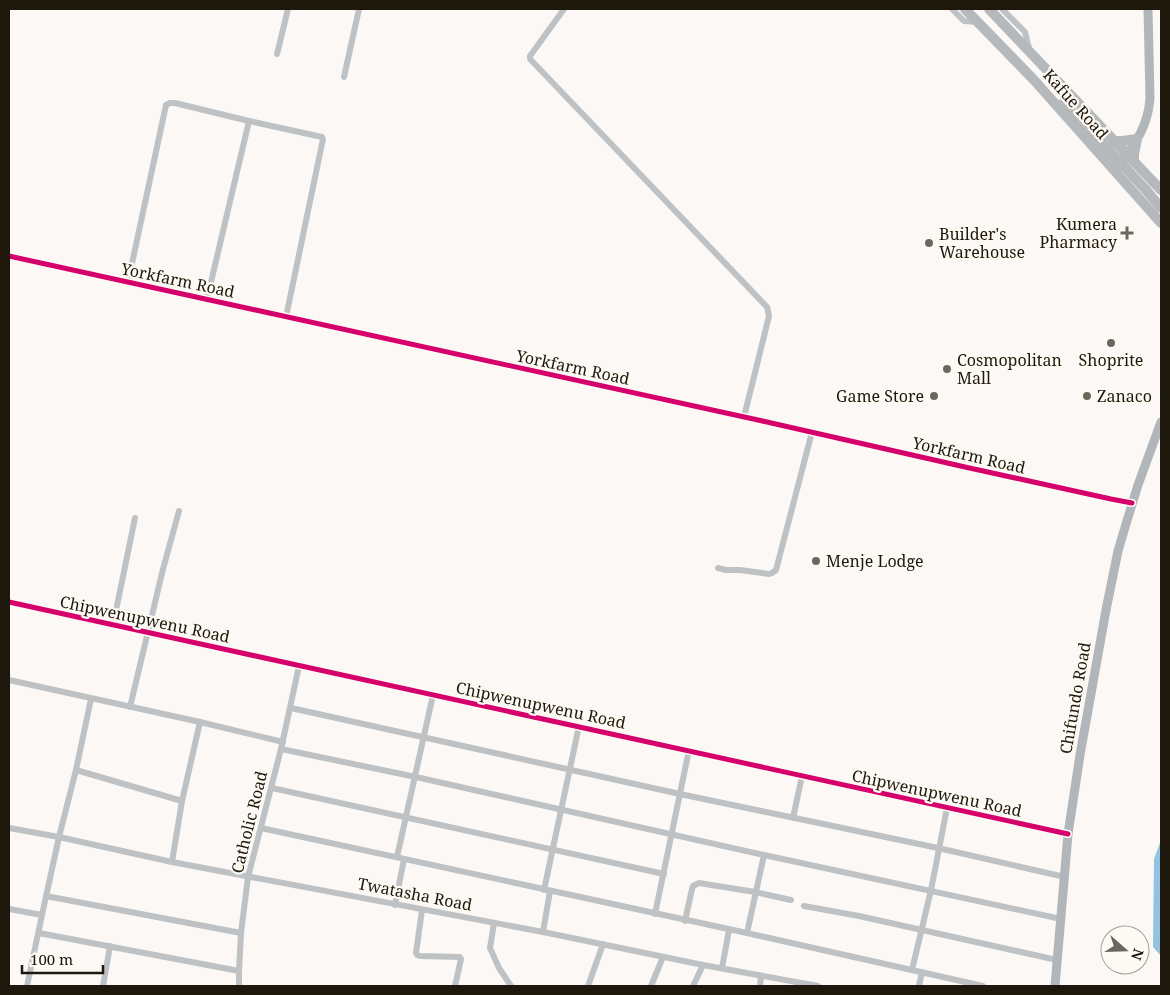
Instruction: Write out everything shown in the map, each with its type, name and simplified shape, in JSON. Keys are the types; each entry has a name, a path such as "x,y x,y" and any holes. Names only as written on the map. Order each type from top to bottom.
{"main road":[{"name":"Kafue Road","path":"965,9 1034,80 1161,223"},
{"name":"Kafue Road","path":"972,9 1014,53 1101,136"},
{"name":"Kafue Road","path":"984,9 1148,188 1161,199"},
{"name":"Kafue Road","path":"989,9 1161,190"},
{"path":"1115,141 1137,139 1134,154 1131,158"},
{"name":"Kafue Road","path":"1148,188 1161,208"}],"street":[{"path":"277,54 288,9"},
{"path":"344,77 359,9"},
{"path":"564,9 530,56 530,59 767,307 769,316 744,417"},
{"path":"952,9 964,22 978,22"},
{"path":"1002,9 1025,32 1030,51"},
{"path":"1137,139 1147,119 1150,98 1148,9"},
{"path":"128,282 166,105 175,103 322,137 323,140 286,317"},
{"path":"207,299 249,121"},
{"path":"1115,171 1131,158"},
{"name":"Yorkfarm Road","path":"9,256 1132,503"},
{"name":"Chifundo Road","path":"1056,986 1068,834 1106,610 1118,552 1132,503 1161,422"},
{"path":"718,568 769,574 776,570 812,432"},
{"path":"130,707 162,569 179,511"},
{"path":"112,625 134,518"},
{"name":"Chipwenupwenu Road","path":"9,602 1068,834"},
{"name":"Catholic Road","path":"239,986 241,933 248,877 272,788 299,666"},
{"path":"9,680 200,722 282,746 416,777 1062,919"},
{"path":"395,905 407,817 433,695"},
{"path":"27,986 91,699"},
{"path":"291,708 1064,877"},
{"path":"172,862 182,801 200,722"},
{"path":"542,932 552,850 579,726"},
{"path":"655,914 690,750"},
{"path":"76,770 182,801"},
{"path":"793,818 802,776"},
{"path":"272,788 664,874"},
{"path":"912,970 947,808"},
{"name":"Twatasha Road","path":"9,828 248,877 818,986"},
{"path":"261,828 983,986"},
{"path":"747,934 764,855"},
{"path":"685,921 692,889 696,884 701,883 791,900"},
{"path":"46,896 241,933"},
{"path":"804,906 1058,960"},
{"path":"9,909 42,915"},
{"path":"422,910 416,953 420,956 461,957 455,986"},
{"path":"494,923 490,948 511,986"},
{"path":"722,968 729,930"},
{"path":"38,933 239,971"},
{"path":"588,986 603,944"},
{"path":"103,986 110,946"},
{"path":"651,986 663,957"},
{"path":"693,986 703,965"},
{"path":"919,986 922,972"},
{"path":"760,986 761,976"}],"water":[{"path":"1161,840 1161,956 1153,947 1154,859"}],"cycle path":[{"path":"9,256 1132,503"},
{"path":"9,602 1068,834"}],"place":[{"name":"Kumera Pharmacy","path":"1127,233"},
{"name":"Builder's Warehouse","path":"929,243"},
{"name":"Shoprite","path":"1111,343"},
{"name":"Cosmopolitan Mall","path":"947,369"},
{"name":"Game Store","path":"934,396"},
{"name":"Zanaco","path":"1087,396"},
{"name":"Menje Lodge","path":"816,561"}]}
